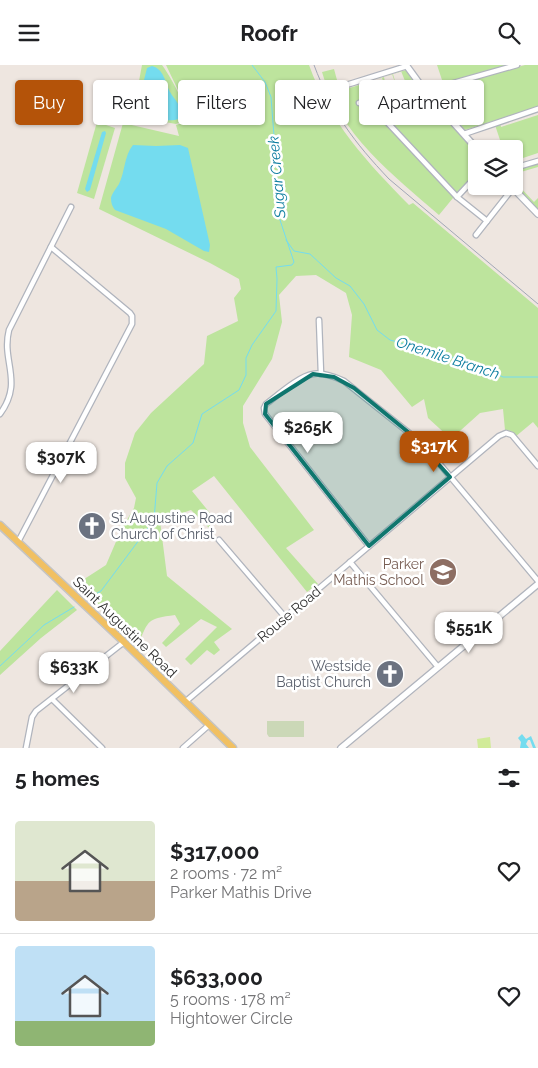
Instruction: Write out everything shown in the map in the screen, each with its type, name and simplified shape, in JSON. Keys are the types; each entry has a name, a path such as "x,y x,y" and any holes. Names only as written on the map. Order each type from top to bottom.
{"main road":[{"path":"406,66 416,80"},
{"path":"456,125 469,140"},
{"path":"520,195 538,214"},
{"name":"Saint Augustine Road","path":"0,525 233,748"},
{"path":"341,748 538,583"}],"street":[{"path":"464,80 517,65"},
{"path":"349,84 406,66"},
{"path":"464,134 538,109"},
{"path":"390,125 457,197 487,221"},
{"path":"523,166 538,161"},
{"path":"457,197 468,185"},
{"path":"476,235 506,195"},
{"path":"0,414 7,403 12,388 7,344 9,330 71,207"},
{"path":"18,542 85,416 133,320 130,313 51,247"},
{"path":"319,320 321,374"},
{"path":"369,546 265,413 264,408 266,404 293,384 313,374 334,377 354,388 413,436 450,477 538,583"},
{"name":"Rouse Road","path":"185,702 499,436 509,433 538,466"},
{"path":"219,540 285,617"},
{"path":"350,562 438,667"},
{"path":"26,748 32,717 36,711 124,642"},
{"path":"52,699 102,748"},
{"path":"183,748 209,725"}],"highlighted area":[{"path":"313,374 334,377 354,388 413,436 450,477 369,546 265,414 266,404"}],"green space":[{"path":"142,65 162,65 178,92 178,123 168,123 168,80 139,80"},
{"path":"166,65 309,65 315,80 275,80 275,125 340,125 364,157 409,205 413,203 538,308 538,428 533,422 515,437 511,431 505,430 503,409 480,413 451,439 428,418 424,399 412,407 381,370 349,357 352,315 346,293 316,275 296,276 279,295 282,322 272,359 243,406 243,423 250,447 314,530 286,548 318,584 307,592 214,476 192,491 214,518 209,528 191,510 160,521 167,576 232,629 214,642 220,650 214,655 207,650 191,665 185,659 217,627 201,619 166,647 162,643 180,624 175,615 154,619 147,625 138,645 75,585 106,565 121,530 134,508 136,498 125,478 125,463 135,433 151,413 204,364 207,336 238,321 234,298 241,289 239,279 99,209 122,125 132,125 179,136 176,125 178,124 265,125 265,80 178,80 178,90"},
{"path":"437,65 508,65 454,80 442,80"},
{"path":"525,65 538,65 538,107 484,124 484,80 472,80"},
{"path":"334,69 337,80 325,80 322,72"},
{"path":"406,70 412,80 405,80 401,72"},
{"path":"359,85 359,101 357,102 359,105 359,125 452,125 468,143 468,185 453,198 439,215 386,169 348,125 349,88"},
{"path":"538,115 538,153 523,158 523,140 500,140 495,125 500,123 501,127"},
{"path":"96,125 106,125 115,128 94,199 77,193"},
{"path":"461,125 481,125 465,130"},
{"path":"538,163 538,167 523,171 523,167"},
{"path":"523,190 534,202 538,198 538,212 523,195"},
{"path":"57,590 77,610 41,638 0,675 0,651"},
{"path":"267,721 304,721 304,737 269,737 267,734"},
{"path":"490,737 491,748 478,748 477,739"}],"water":[{"path":"152,66 156,68 162,73 166,80 144,80 147,68"},
{"path":"168,87 178,104 178,119 168,120"},
{"path":"105,131 90,190 87,192 85,189 102,132"},
{"path":"133,145 180,145 188,148 210,245 209,252 166,229 115,210 112,204 112,194 119,184 128,154"},
{"path":"522,734 526,739 531,736 536,748 533,748 530,740 528,740 526,744 529,748 520,748 521,742 518,738"}],"waterway":[{"name":"Sugar Creek","path":"90,597 101,591 154,520 157,483 167,466 193,443 202,414 239,390 246,375 246,358 252,345 276,311 276,267 292,265 294,262 278,214 273,170 275,149 271,97 265,82 252,65"},
{"name":"Onemile Branch","path":"286,240 294,251 310,254 336,278 350,286 364,304 377,330 390,340 477,364 503,377 538,377"},
{"name":"Sugar Creek","path":"0,666 44,625 74,607"}],"railway":[{"path":"314,65 328,98 345,126 389,179 538,304"}],"place":[{"name":"St. Augustine Road Church of Christ","path":"92,526"},
{"name":"Parker Mathis School","path":"443,572"},
{"name":"Westside Baptist Church","path":"390,674"}]}
